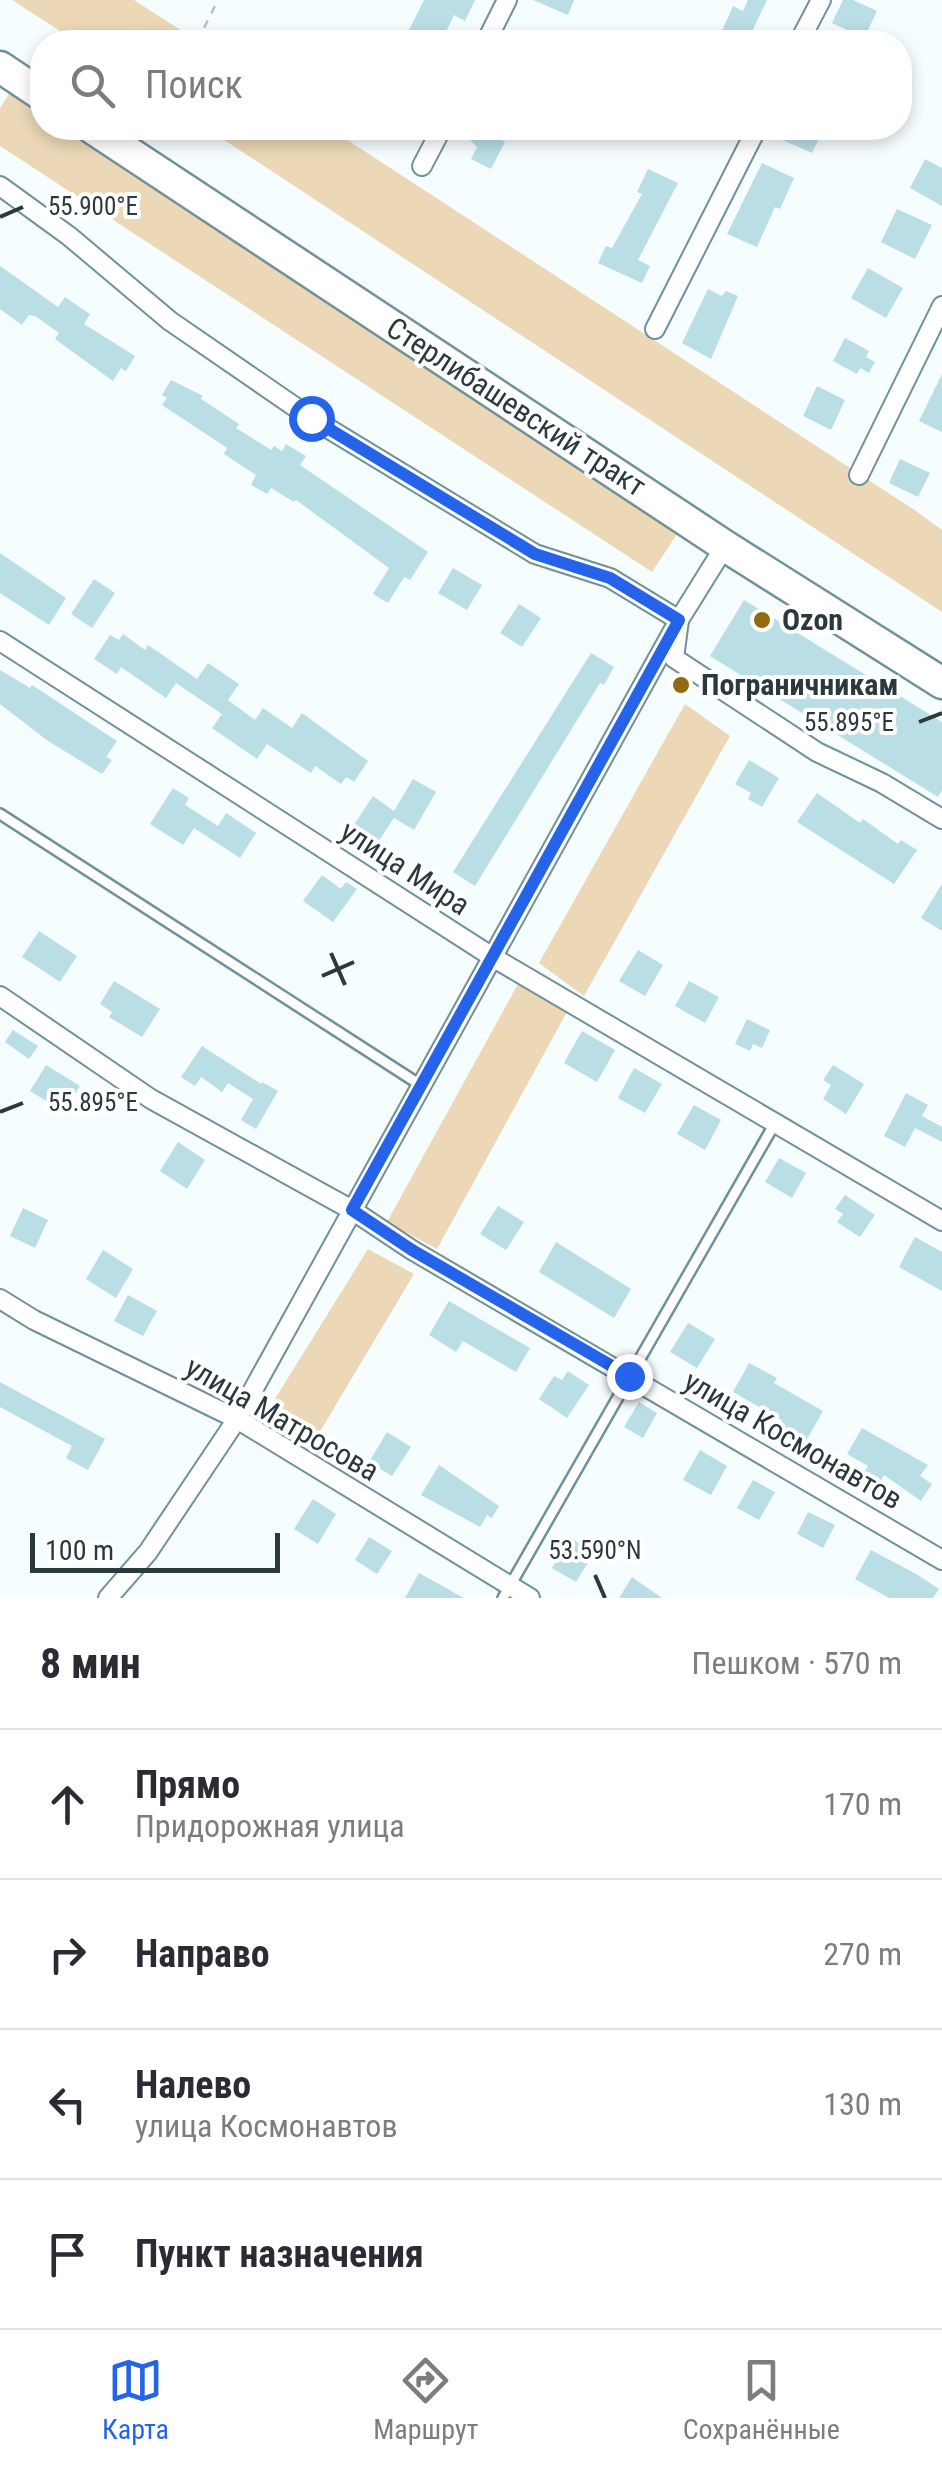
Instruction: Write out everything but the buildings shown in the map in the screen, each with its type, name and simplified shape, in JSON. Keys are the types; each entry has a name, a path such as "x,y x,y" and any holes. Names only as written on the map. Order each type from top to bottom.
{"main road":[{"path":"2,74 30,89"},
{"name":"Стерлибашевский тракт","path":"110,140 725,546 942,683"}],"street":[{"path":"492,30 507,0"},
{"path":"805,30 821,0"},
{"path":"422,166 436,140"},
{"path":"655,329 751,140"},
{"path":"0,186 69,236 170,322 311,418 535,554 610,578 679,620"},
{"path":"859,475 942,306"},
{"path":"108,1598 148,1552 237,1419 679,620 725,546"},
{"path":"679,620 674,658 817,752 942,819"},
{"name":"улица Мира","path":"0,641 494,958 942,1220"},
{"name":"улица Космонавтов","path":"0,996 152,1099 352,1210 412,1250 942,1560"},
{"name":"улица Матросова","path":"0,1299 34,1320 237,1419 506,1592 530,1598"}],"lane":[{"path":"0,814 422,1086"},
{"path":"506,1592 776,1123"}],"path":[{"path":"203,30 218,0"}],"shaded area":[{"path":"12,0 134,0 180,30 58,30"},
{"path":"11,91 30,104 30,140 85,140 681,528 652,572 0,146 0,108"},
{"path":"224,140 347,140 916,511 942,530 942,612"},
{"path":"685,704 730,736 584,996 539,963"},
{"path":"518,984 567,1012 437,1249 387,1222"},
{"path":"368,1249 414,1274 312,1445 265,1415"}],"place":[{"name":"Ozon","path":"762,620"},
{"name":"Пограничникам","path":"681,685"}],"route":[{"path":"311,418 535,554 610,578 679,620 352,1210 412,1250 629,1376"}]}
